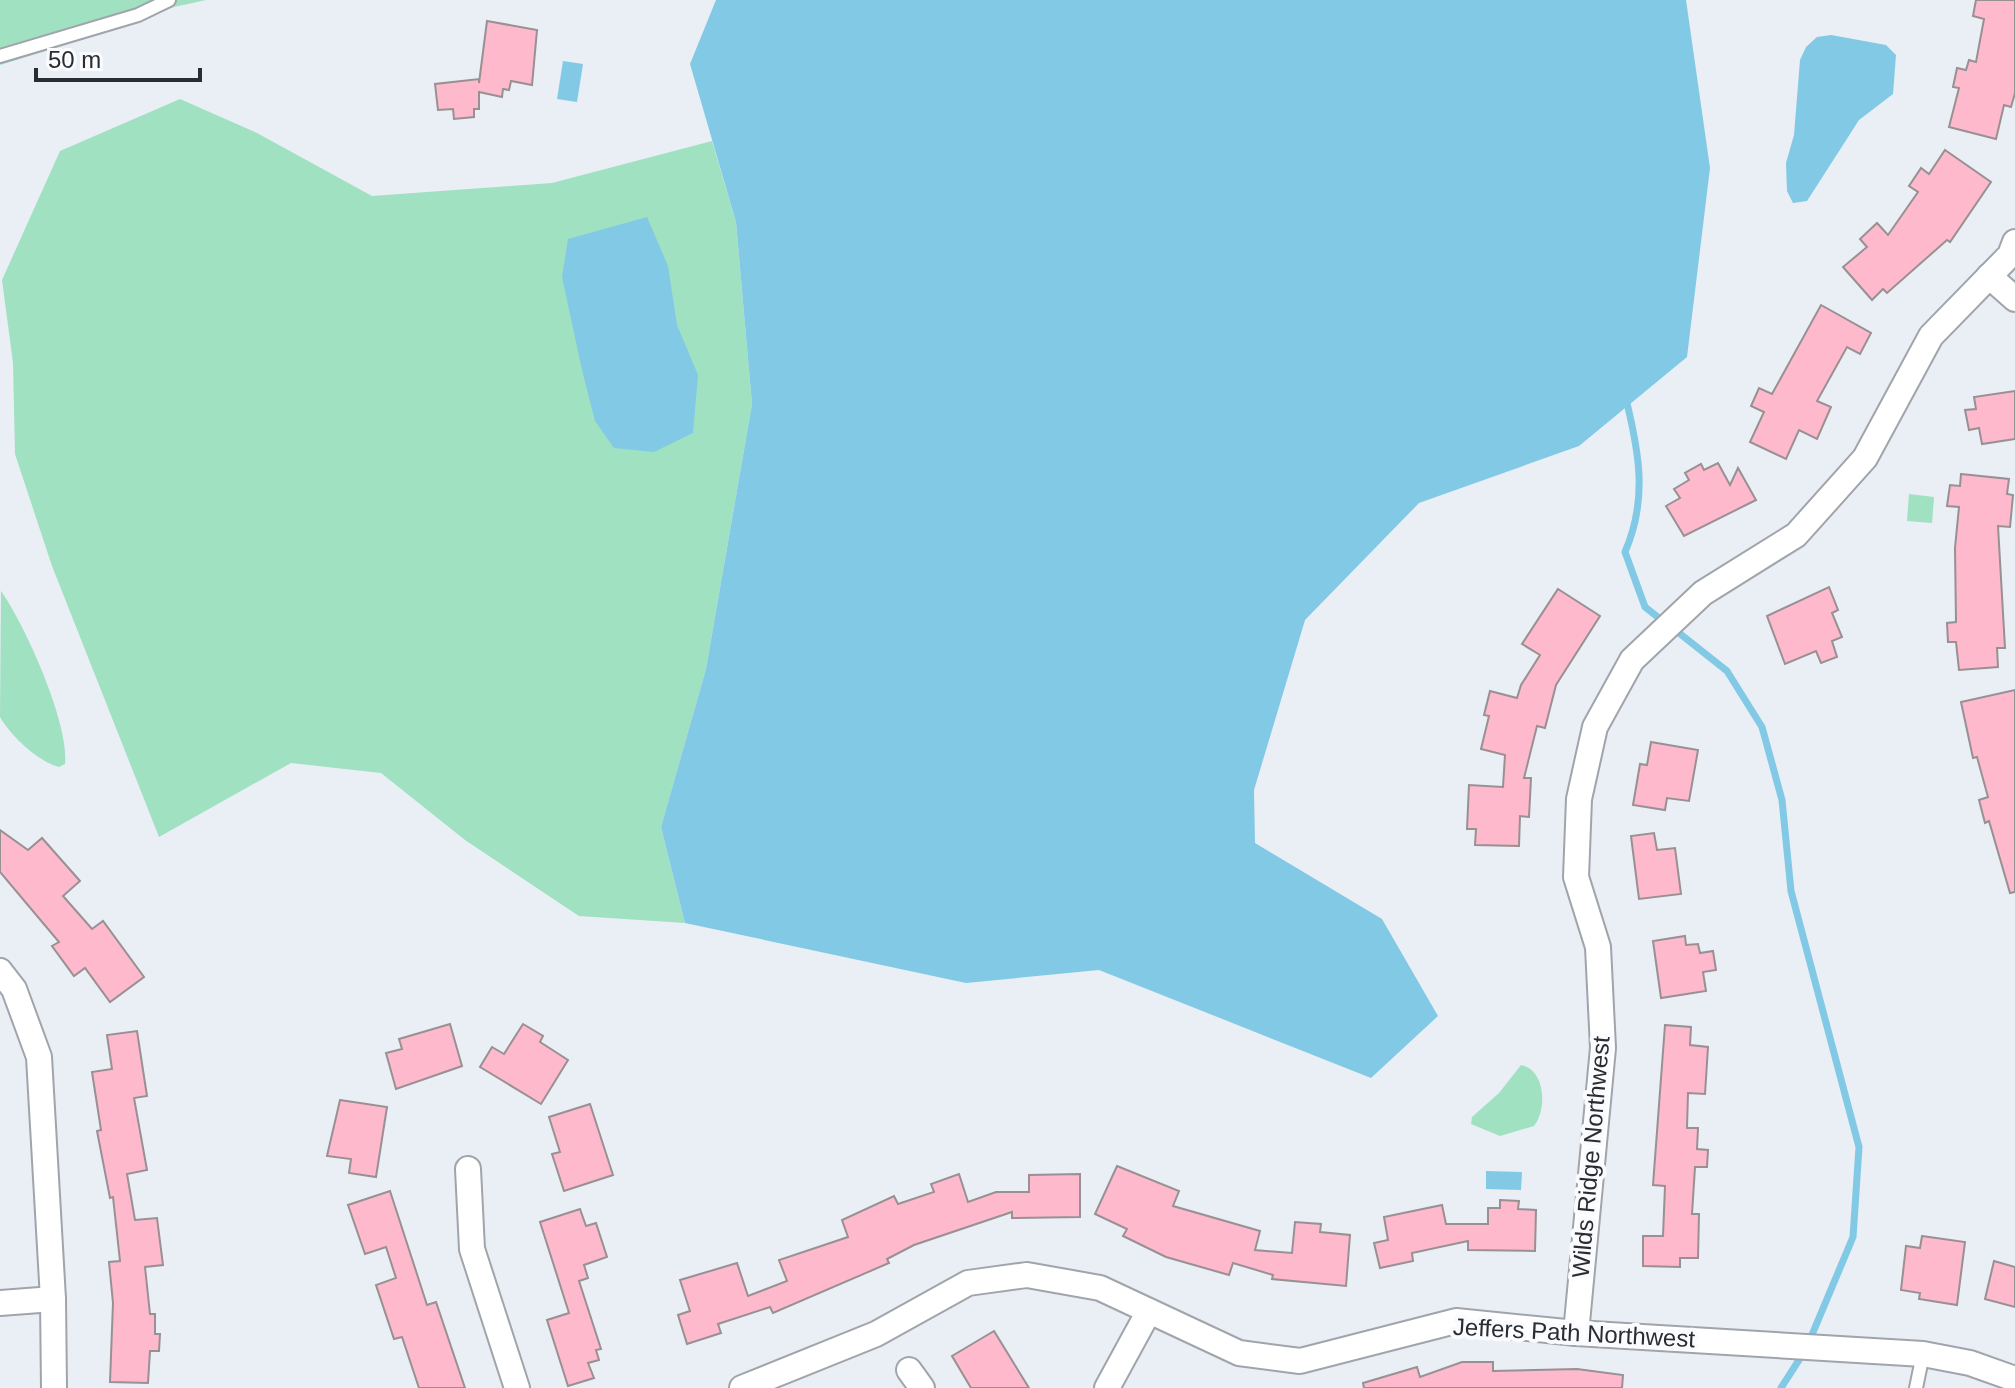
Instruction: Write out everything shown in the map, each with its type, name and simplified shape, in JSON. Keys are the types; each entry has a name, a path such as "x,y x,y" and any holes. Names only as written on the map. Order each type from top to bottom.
{"street":[{"name":"Wilds Ridge Northwest","path":"1576,1333 1603,1048 1598,947 1576,877 1579,799 1595,727 1632,660 1703,593 1796,535 1865,458 1931,336 2010,255 2015,242"},
{"path":"1989,276 2015,299"},
{"path":"0,971 14,989 39,1057 53,1299 54,1388"},
{"path":"468,1169 472,1249 517,1388"},
{"name":"Jeffers Path Northwest","path":"742,1388 876,1334 968,1283 1027,1275 1100,1288 1239,1353 1300,1361 1456,1321 1576,1333 1923,1354 1970,1363 2015,1379"},
{"path":"0,1303 53,1299"},
{"path":"1107,1388 1149,1311"}],"lane":[{"path":"0,56 138,15 169,0"},
{"path":"1916,1388 1923,1354"}],"green space":[{"path":"0,0 206,0 174,7 120,28 0,65"},
{"path":"180,99 257,133 372,196 552,183 712,141 736,222 752,404 706,669 661,827 685,923 579,916 465,840 381,773 291,763 159,837 52,566 15,454 13,363 2,280 60,151"},
{"path":"1909,494 1934,497 1932,523 1907,521"},
{"path":"1,591 33,650 53,700 64,746 65,764 59,767 25,747 0,717"},
{"path":"1521,1065 1535,1074 1542,1091 1541,1110 1534,1126 1500,1136 1471,1124 1472,1117 1499,1093"}],"water":[{"path":"716,0 1686,0 1710,168 1687,357 1579,446 1419,503 1305,620 1254,790 1255,843 1382,919 1438,1016 1371,1078 1099,970 966,983 685,923 661,827 706,669 752,404 736,222 690,64"},
{"path":"1831,35 1886,45 1896,55 1893,94 1859,120 1807,201 1793,203 1787,191 1786,163 1794,135 1800,60 1806,47 1817,37"},
{"path":"563,61 583,64 577,102 557,99"},
{"path":"647,217 668,266 677,325 698,375 693,433 654,452 614,448 595,421 562,277 568,239"},
{"path":"1486,1171 1522,1172 1521,1190 1486,1189"}],"building":[{"path":"1976,0 2015,0 2015,93 2011,107 2004,105 1996,139 1949,127 1959,88 1953,87 1957,68 1966,70 1969,60 1976,62 1984,19 1973,16"},
{"path":"487,21 537,30 532,85 511,81 509,90 503,89 502,97 479,92 479,109 474,109 474,117 454,119 453,109 438,110 435,84 479,79 479,83"},
{"path":"1945,150 1991,182 1950,242 1947,240 1887,293 1883,289 1872,300 1843,267 1867,247 1860,239 1877,223 1888,235 1918,192 1909,186 1921,168 1929,174"},
{"path":"1821,305 1871,333 1860,354 1847,347 1817,401 1831,407 1817,439 1799,430 1786,459 1750,442 1764,412 1751,406 1759,388 1772,394"},
{"path":"2015,391 2015,439 1982,444 1979,428 1969,430 1965,410 1976,409 1974,397"},
{"path":"1718,463 1730,485 1738,468 1756,500 1684,536 1666,506 1680,498 1674,489 1689,480 1685,473 1701,464 1704,470"},
{"path":"1961,474 2009,479 2007,494 2013,495 2010,527 1998,526 2005,648 1997,648 1998,667 1959,670 1956,642 1948,642 1947,623 1956,622 1955,548 1959,507 1947,506 1950,485 1960,486"},
{"path":"1829,587 1838,610 1832,613 1842,637 1832,641 1837,657 1821,663 1816,651 1785,664 1767,616"},
{"path":"1558,589 1600,616 1556,685 1545,728 1537,726 1524,778 1531,778 1529,817 1520,816 1519,846 1475,845 1476,829 1467,829 1469,785 1503,787 1505,755 1481,749 1489,716 1484,715 1490,691 1517,698 1521,685 1540,655 1522,644"},
{"path":"2015,690 2015,892 2010,893 1989,821 1985,823 1979,800 1988,797 1977,757 1973,758 1961,702"},
{"path":"1651,742 1698,750 1689,801 1667,798 1665,810 1633,805 1640,764 1647,765"},
{"path":"0,830 28,850 42,838 80,881 63,896 92,929 103,921 144,977 110,1002 85,968 74,976 52,946 59,942 0,872"},
{"path":"1654,833 1657,850 1675,848 1681,894 1639,899 1631,836"},
{"path":"1685,936 1686,945 1698,944 1700,953 1713,951 1716,970 1703,972 1706,991 1661,998 1653,941"},
{"path":"450,1024 462,1066 396,1089 386,1053 402,1049 399,1039"},
{"path":"523,1024 543,1036 540,1042 568,1060 541,1104 480,1067 492,1047 504,1054"},
{"path":"1665,1025 1691,1027 1690,1045 1708,1047 1705,1094 1688,1093 1687,1128 1698,1128 1697,1149 1708,1150 1707,1167 1695,1167 1692,1214 1699,1214 1698,1258 1680,1258 1680,1267 1643,1266 1643,1236 1663,1236 1665,1186 1653,1185"},
{"path":"137,1031 147,1096 134,1098 147,1170 127,1174 135,1220 157,1218 163,1265 145,1267 150,1314 155,1314 155,1334 160,1334 159,1351 150,1351 148,1383 110,1382 113,1303 109,1262 120,1261 113,1197 110,1198 97,1131 101,1130 92,1072 112,1069 107,1035"},
{"path":"340,1100 387,1107 376,1177 349,1173 351,1159 327,1156"},
{"path":"590,1104 613,1175 564,1191 552,1154 560,1152 549,1117"},
{"path":"1117,1166 1179,1191 1173,1206 1260,1231 1255,1250 1292,1253 1295,1222 1321,1224 1320,1232 1350,1235 1346,1286 1272,1279 1273,1275 1233,1263 1229,1275 1166,1257 1123,1236 1127,1229 1095,1214"},
{"path":"959,1174 968,1202 996,1192 1029,1192 1029,1175 1080,1174 1080,1217 1012,1218 1012,1212 914,1245 887,1259 889,1263 773,1313 770,1307 718,1324 721,1333 687,1344 678,1315 690,1311 680,1280 737,1263 748,1296 787,1281 779,1260 848,1237 842,1220 894,1196 898,1204 934,1192 931,1184"},
{"path":"390,1191 427,1305 436,1302 465,1388 419,1388 402,1337 394,1339 376,1285 396,1278 386,1247 365,1254 348,1205"},
{"path":"1500,1200 1519,1201 1518,1209 1536,1210 1535,1251 1468,1250 1468,1241 1412,1253 1413,1261 1380,1268 1374,1243 1388,1240 1384,1217 1442,1205 1446,1224 1488,1224 1488,1208 1500,1208"},
{"path":"580,1209 586,1226 596,1223 607,1257 584,1265 588,1278 579,1281 601,1349 596,1350 599,1360 588,1363 594,1378 568,1386 547,1320 569,1313 540,1222"},
{"path":"1922,1236 1965,1242 1957,1305 1919,1299 1920,1293 1901,1290 1906,1246 1920,1248"},
{"path":"1994,1261 2015,1267 2015,1307 1985,1299"},
{"path":"994,1331 1029,1388 971,1388 952,1356"},
{"path":"1462,1362 1493,1362 1493,1371 1577,1369 1623,1375 1622,1388 1364,1388 1363,1383 1417,1367 1420,1377"}],"waterway":[{"path":"1626,399 1635,438 1639,494 1637,513 1625,552 1645,607 1664,622"},
{"path":"1674,629 1727,671 1762,727 1782,800 1791,891 1859,1147 1853,1237 1806,1349 1781,1388"}]}
